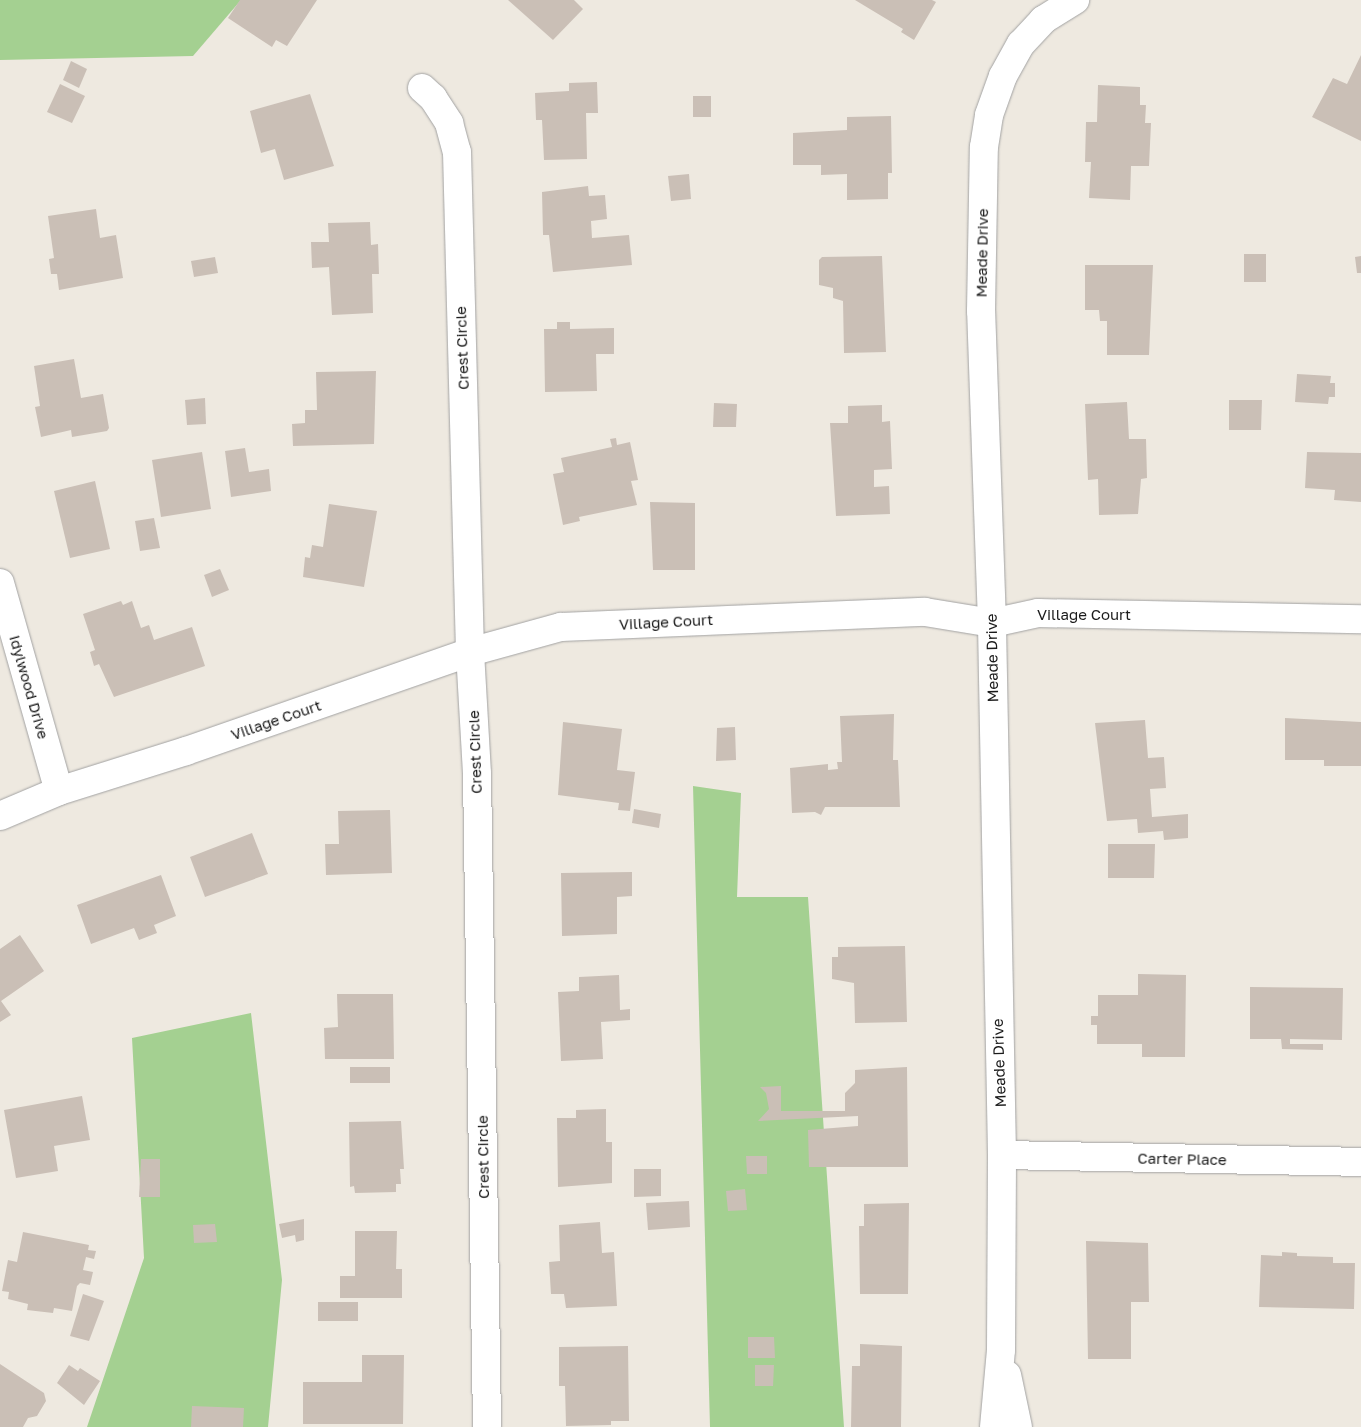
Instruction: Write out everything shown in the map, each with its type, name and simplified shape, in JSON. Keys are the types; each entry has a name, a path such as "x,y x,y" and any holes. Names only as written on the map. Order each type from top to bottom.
{"street":[{"name":"Meade Drive","path":"994,1427 1002,1350 1002,1155 992,623 982,311 984,148 989,115 1003,76 1020,44 1043,20 1075,0"},
{"name":"Crest Circle","path":"422,88 433,98 449,123 457,152 470,652 477,774 487,1427"},
{"name":"Idylwood Drive","path":"0,583 59,791"},
{"name":"Village Court","path":"0,816 59,791 195,748 470,652 561,627 925,612 992,623 1038,613 1361,619"},
{"name":"Carter Place","path":"1002,1155 1361,1162"},
{"name":"Meade Drive","path":"1002,1350 1018,1427"}],"green space":[{"path":"0,0 241,0 193,56 0,60"},
{"path":"693,786 741,793 737,897 808,897 844,1427 710,1427"},
{"path":"251,1013 282,1280 268,1427 87,1427 144,1258 132,1038"}],"building":[{"path":"240,0 317,0 287,46 276,40 272,47 228,18"},
{"path":"508,0 574,0 583,9 553,40"},
{"path":"855,0 932,0 936,2 914,40 901,32 903,29"},
{"path":"1361,55 1361,141 1312,117 1333,78 1347,84"},
{"path":"71,61 87,69 79,88 63,80"},
{"path":"597,82 598,113 586,113 587,159 544,160 542,120 536,120 535,93 569,91 569,83"},
{"path":"60,84 85,96 72,123 47,112"},
{"path":"1098,85 1140,87 1140,105 1146,105 1145,123 1151,123 1149,166 1131,166 1130,200 1089,198 1091,162 1085,162 1086,122 1097,122"},
{"path":"310,94 334,166 284,180 275,149 261,153 250,111"},
{"path":"693,96 711,96 711,117 693,117"},
{"path":"891,116 892,173 888,173 888,199 847,200 847,174 821,175 821,165 793,165 793,133 847,130 847,117"},
{"path":"689,174 691,199 671,201 668,176"},
{"path":"588,186 589,196 605,195 607,219 591,221 592,238 629,235 632,265 553,272 549,235 543,235 542,192"},
{"path":"96,209 100,238 116,235 123,278 59,290 57,274 51,274 49,259 54,258 48,216"},
{"path":"370,222 371,245 378,244 379,274 372,274 373,313 332,315 329,267 312,268 311,242 329,242 328,223"},
{"path":"1244,254 1266,254 1266,282 1244,282"},
{"path":"882,256 886,352 844,353 843,301 833,298 833,288 819,285 819,260 822,257"},
{"path":"1361,256 1361,273 1357,273 1355,257"},
{"path":"215,257 218,273 194,277 191,261"},
{"path":"1085,265 1153,265 1149,355 1107,355 1107,321 1100,321 1099,310 1085,310"},
{"path":"557,322 570,322 570,329 614,328 614,354 596,354 597,391 545,392 544,329 557,329"},
{"path":"74,359 81,398 103,394 109,428 107,431 72,437 71,430 41,437 35,407 40,406 34,366"},
{"path":"376,371 374,444 293,446 292,424 305,423 305,410 317,410 316,372"},
{"path":"1297,374 1331,376 1330,383 1335,383 1335,397 1329,397 1328,404 1295,402"},
{"path":"205,398 206,424 187,425 185,400"},
{"path":"1229,400 1262,400 1261,430 1229,430"},
{"path":"1127,402 1129,439 1146,439 1147,478 1141,479 1138,514 1099,515 1098,479 1088,480 1085,404"},
{"path":"714,403 737,404 736,427 713,427"},
{"path":"882,405 882,422 890,421 892,469 874,470 874,487 889,486 890,514 836,516 830,423 848,423 848,406"},
{"path":"616,438 617,445 630,442 638,480 631,481 637,505 579,517 580,521 563,525 553,474 564,472 561,458 612,447 610,439"},
{"path":"245,448 249,472 269,469 271,491 231,497 225,451"},
{"path":"202,452 211,509 161,517 152,460"},
{"path":"1307,452 1361,453 1361,502 1334,500 1335,490 1305,488"},
{"path":"95,481 110,549 70,558 54,491"},
{"path":"650,502 695,503 695,570 653,570"},
{"path":"329,504 377,511 364,587 303,577 305,557 310,558 312,545 323,547"},
{"path":"154,518 160,548 140,551 135,521"},
{"path":"220,569 229,590 212,597 204,575"},
{"path":"121,601 123,605 132,601 141,628 149,625 154,640 192,627 205,666 114,697 99,664 94,666 90,652 95,650 83,614"},
{"path":"894,714 893,760 898,760 900,807 825,807 821,815 815,812 792,813 790,768 828,764 828,770 838,769 837,762 842,762 840,716"},
{"path":"1285,718 1361,722 1361,766 1324,766 1324,760 1285,760"},
{"path":"1145,720 1148,758 1164,757 1166,788 1150,789 1152,817 1188,814 1188,838 1164,840 1163,831 1138,833 1137,819 1107,821 1095,723"},
{"path":"563,722 622,729 617,770 635,772 630,811 618,810 619,803 558,795"},
{"path":"735,727 736,760 716,761 717,728"},
{"path":"634,809 661,814 659,828 632,823"},
{"path":"390,810 392,873 326,875 325,844 339,844 338,811"},
{"path":"252,833 268,874 205,897 190,857"},
{"path":"1108,844 1155,844 1154,878 1108,878"},
{"path":"632,872 632,896 617,897 617,934 562,936 561,873"},
{"path":"161,875 176,916 154,925 157,933 139,940 134,928 91,944 77,905"},
{"path":"20,935 44,971 1,1001 11,1015 0,1022 0,949"},
{"path":"905,946 907,1022 855,1023 854,983 832,979 832,957 838,957 838,947"},
{"path":"1138,974 1186,975 1185,1057 1142,1057 1142,1044 1097,1044 1097,1025 1091,1025 1091,1016 1098,1016 1098,995 1138,995"},
{"path":"619,975 620,1010 630,1009 630,1020 601,1022 603,1059 561,1061 558,992 579,991 579,977"},
{"path":"1250,987 1343,988 1342,1040 1290,1039 1290,1044 1323,1044 1323,1050 1282,1049 1281,1039 1250,1039"},
{"path":"337,994 393,994 394,1059 325,1059 324,1028 338,1027"},
{"path":"350,1067 390,1067 390,1083 350,1083"},
{"path":"907,1067 908,1167 809,1167 808,1130 858,1126 858,1116 758,1121 769,1109 766,1093 760,1087 781,1086 781,1111 845,1111 845,1093 855,1083 855,1070"},
{"path":"82,1096 90,1140 54,1146 58,1171 16,1178 4,1110"},
{"path":"606,1109 606,1142 612,1142 612,1183 558,1187 557,1118 576,1118 576,1110"},
{"path":"401,1121 404,1169 400,1169 401,1184 396,1184 396,1192 355,1193 354,1186 350,1187 349,1122"},
{"path":"746,1156 767,1156 767,1174 747,1174"},
{"path":"141,1159 160,1159 160,1197 139,1197"},
{"path":"634,1169 661,1169 661,1196 634,1197"},
{"path":"745,1189 747,1210 728,1211 726,1191"},
{"path":"689,1201 690,1227 648,1230 646,1203"},
{"path":"909,1203 908,1294 860,1294 859,1226 864,1226 864,1204"},
{"path":"304,1219 304,1240 296,1242 295,1235 282,1238 279,1224"},
{"path":"600,1222 602,1253 614,1252 617,1306 566,1308 564,1294 551,1294 549,1262 560,1261 559,1225"},
{"path":"215,1224 217,1242 194,1243 193,1225"},
{"path":"355,1231 397,1231 396,1269 402,1269 402,1298 340,1298 340,1276 355,1276"},
{"path":"23,1232 89,1245 88,1250 96,1251 94,1259 86,1257 83,1270 93,1272 90,1285 80,1283 77,1286 72,1311 54,1308 53,1313 27,1310 28,1304 8,1299 9,1292 2,1291 8,1260 17,1262"},
{"path":"1086,1241 1148,1243 1149,1302 1131,1302 1131,1359 1088,1359"},
{"path":"1282,1252 1297,1253 1297,1256 1333,1257 1333,1263 1355,1263 1354,1309 1259,1307 1261,1255 1282,1256"},
{"path":"83,1294 104,1301 89,1341 70,1336"},
{"path":"318,1302 358,1302 358,1321 318,1321"},
{"path":"748,1337 774,1337 775,1358 748,1358"},
{"path":"860,1344 902,1346 901,1427 851,1427 852,1366 860,1366"},
{"path":"628,1346 629,1421 611,1421 611,1425 566,1426 565,1386 559,1386 559,1347"},
{"path":"362,1355 404,1355 403,1424 303,1424 303,1382 362,1382"},
{"path":"0,1364 44,1393 46,1401 37,1416 28,1418 23,1427 0,1427"},
{"path":"69,1365 78,1371 80,1368 100,1381 84,1405 57,1383"},
{"path":"755,1365 774,1365 773,1386 755,1386"},
{"path":"192,1406 244,1408 243,1427 191,1427"}]}
